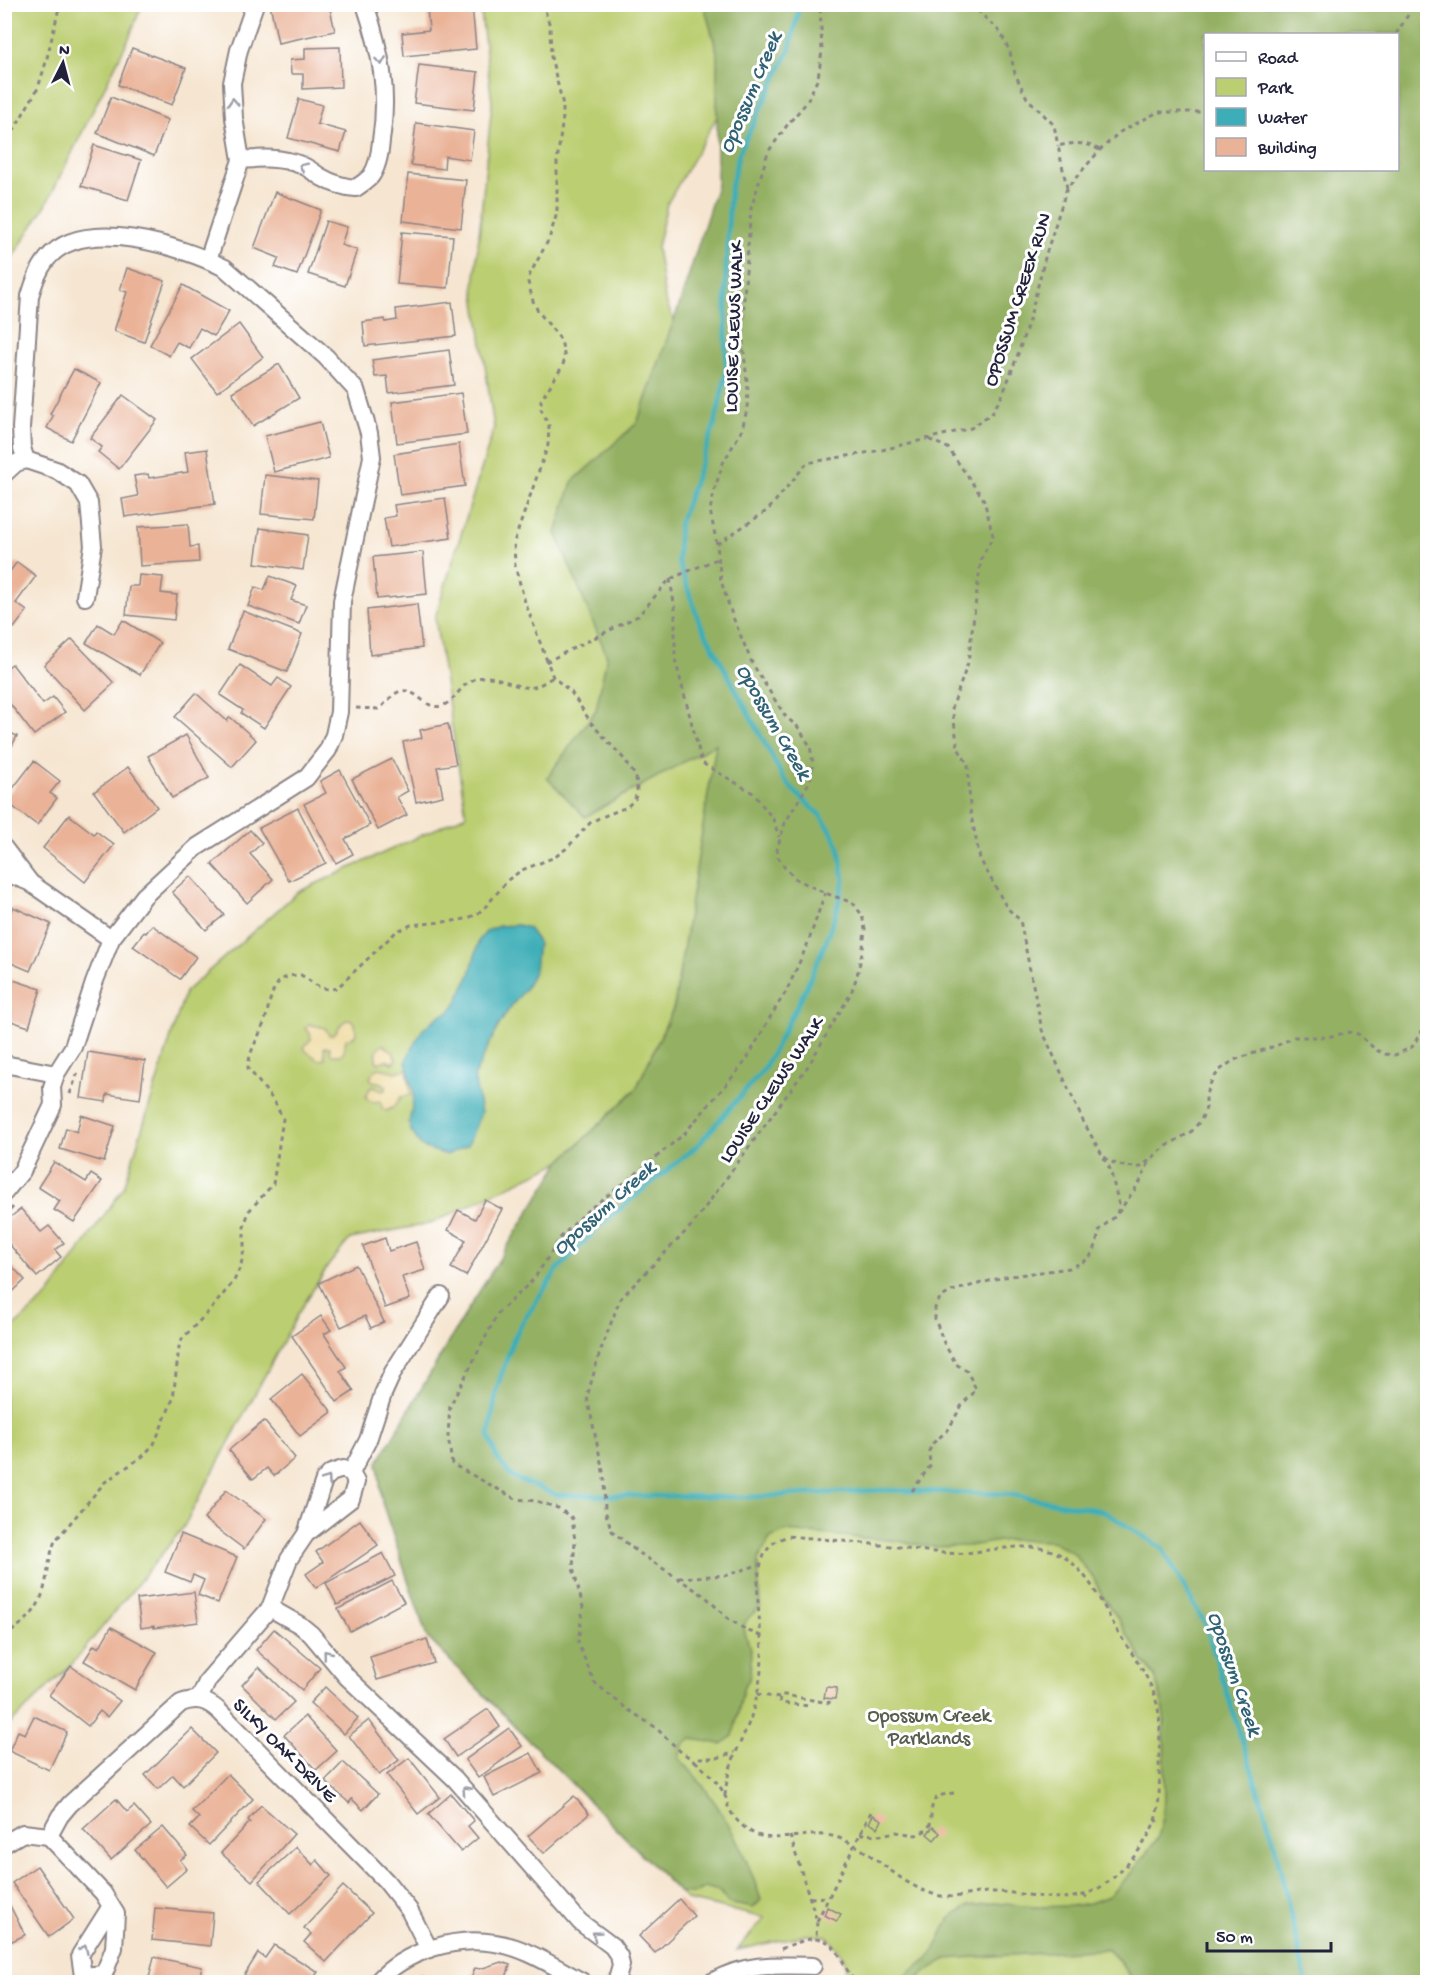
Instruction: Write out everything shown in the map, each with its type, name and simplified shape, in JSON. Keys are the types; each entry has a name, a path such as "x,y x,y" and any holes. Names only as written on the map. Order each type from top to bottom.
{"street":[{"path":"208,260 241,160 234,118 232,83 239,50 255,4"},
{"path":"241,160 284,159 303,165 340,187 356,188 370,177 378,161 384,122 384,81 378,44 365,4"},
{"path":"10,1198 53,1105 52,1087 56,1074 73,1047 111,939 144,897 197,847 306,778 328,750 339,712 342,602 372,457 369,433 356,390 326,357 231,273 208,260 161,244 98,236 82,238 65,245 48,257 36,277 30,296 21,428 22,448 26,460"},
{"path":"4,474 16,463 26,460 56,470 78,484 89,503 93,546 85,597"},
{"path":"4,848 29,882"},
{"path":"4,872 29,882 111,939"},
{"path":"4,1064 56,1074"},
{"path":"351,1473 368,1440 393,1372 441,1296"},
{"path":"50,1836 70,1804 181,1703 199,1699 214,1672 270,1608 289,1559 306,1534 324,1480 331,1473 343,1469 351,1473 356,1482 351,1499 306,1534"},
{"path":"270,1608 311,1634 347,1677 455,1779 580,1922 612,1946 619,1956 621,1965 616,1983"},
{"name":"SILKY OAK DRIVE","path":"199,1699 210,1703 219,1711 386,1881 409,1910 429,1949"},
{"path":"4,1844 23,1833 50,1836 103,1893 111,1906"},
{"path":"377,1983 400,1964 429,1949 459,1942 495,1943 526,1952 583,1983"},
{"path":"712,1983 725,1975 751,1966 813,1966"}],"path":[{"path":"4,147 38,88 60,4"},
{"path":"4,1637 33,1613 41,1598 55,1541 105,1482 143,1455 154,1444 173,1399 182,1339 234,1281 241,1264 244,1227 249,1211 273,1184 284,1119 280,1110 248,1068 249,1056 278,983 287,977 301,975 321,988 327,990 337,988 397,931 411,925 459,920 477,914 509,879 522,870 555,857 567,848 590,823 627,807 635,799 636,777 625,760 615,746 592,724 575,697 553,677 525,602 515,566 514,542 548,445 549,426 541,409 541,400 565,359 561,340 538,311 528,282 549,239 557,213 557,162 563,117 563,105 551,57 550,26 543,4"},
{"name":"LOUISE CLEWS WALK","path":"761,1636 746,1630 726,1617 706,1597 635,1550 612,1531 605,1511 603,1476 587,1397 599,1355 620,1299 693,1224 808,1066 851,993 857,976 865,928 862,915 853,903 796,879 785,868 777,849 785,823 810,781 813,763 810,746 798,727 786,717 752,663 721,581 710,510 723,463 742,430 747,409 748,390 743,344 744,296 751,209 768,152 807,102 818,78 822,51 820,4"},
{"path":"971,4 1001,33 1010,52 1015,74 1027,98 1054,125 1067,188"},
{"path":"1397,33 1415,4"},
{"name":"OPOSSUM CREEK RUN","path":"717,545 768,510 807,463 882,450 971,428 993,413 1003,394 1030,317 1046,254 1067,188 1100,150 1120,132 1158,112 1204,112"},
{"path":"1058,146 1077,141 1100,150"},
{"path":"928,439 948,448 984,500 993,536 981,560 968,663 952,708 958,748 968,765 970,810 980,858 1007,908 1020,920 1042,1030 1083,1121 1110,1169 1119,1205 1118,1215"},
{"path":"546,662 638,616 670,579 717,559"},
{"path":"670,579 675,609 675,658 702,763 753,793 773,819 779,838"},
{"path":"354,706 378,710 396,694 403,691 410,692 430,706 438,707 445,705 462,687 477,678 489,677 529,688 553,677"},
{"path":"725,1795 696,1762 680,1751 655,1727 627,1709 594,1682 578,1643 583,1607 573,1568 575,1541 572,1518 558,1508 536,1501 516,1499 452,1464 448,1436 450,1407 498,1314 534,1279 561,1237 588,1210 684,1134 746,1061 787,990 808,943 825,893"},
{"path":"1102,1155 1113,1164 1141,1167 1165,1147 1192,1131 1201,1120 1206,1108 1206,1095 1212,1080 1234,1059 1278,1045 1294,1037 1327,1037 1350,1032 1358,1034 1376,1050 1384,1054 1395,1055 1412,1047 1423,1029 1428,1026"},
{"path":"67,1102 79,1068"},
{"path":"912,1491 930,1466 929,1451 933,1443 948,1430 963,1403 976,1389 967,1371 956,1364 944,1343 935,1319 935,1308 940,1298 952,1291 1004,1277 1070,1268 1089,1259 1095,1248 1100,1229 1118,1215 1140,1182 1151,1159"},
{"path":"4,1217 10,1198"},
{"path":"787,1536 933,1553 1014,1548 1047,1549 1062,1555 1088,1581 1148,1677 1158,1707 1159,1797 1156,1818 1147,1837 1114,1879 1083,1895 1065,1897 991,1892 946,1897 932,1894 902,1879 854,1844 837,1837 811,1834 758,1835 740,1823 727,1805 725,1795 729,1768 749,1722 757,1694 762,1656 761,1636 758,1612 760,1570 771,1545 787,1536"},
{"path":"678,1579 727,1575 762,1564"},
{"path":"757,1694 779,1698 782,1695 829,1703 830,1698"},
{"path":"779,1698 781,1703 810,1706"},
{"path":"696,1762 697,1758 717,1758 735,1752"},
{"path":"860,1834 880,1835 896,1832 911,1836 919,1835 930,1825 932,1801 943,1794 954,1792"},
{"path":"817,1921 873,1808"},
{"path":"1156,1818 1158,1825"},
{"path":"790,1836 817,1921 816,1937"},
{"path":"1083,1895 1090,1899"},
{"path":"810,1898 828,1897"}],"green space":[{"path":"5,4 142,5 129,38 46,205 5,269"},
{"path":"480,5 742,5 729,96 667,204 657,247 665,299 690,360 717,743 674,1007 636,1089 560,1162 432,1223 350,1239 328,1266 299,1312 183,1528 73,1663 5,1729 4,1335 47,1297 124,1187 185,992 298,892 466,815 435,618 494,428 474,287 492,102"},
{"path":"704,5 1427,5 1427,1982 1135,1982 1109,1949 945,1959 913,1982 877,1982 903,1978 932,1955 949,1919 969,1906 994,1903 1036,1907 1071,1906 1090,1903 1109,1896 1131,1873 1158,1838 1165,1799 1164,1710 1155,1676 1103,1598 1094,1579 1073,1553 1052,1541 1006,1540 968,1546 933,1547 898,1541 786,1531 770,1538 758,1561 760,1608 744,1625 751,1655 750,1671 749,1680 744,1686 733,1736 721,1744 692,1739 683,1745 679,1758 718,1807 738,1842 761,1900 753,1908 728,1903 719,1891 705,1887 693,1894 680,1893 427,1637 382,1502 378,1462 467,1311 560,1162 636,1089 674,1007 716,744 585,817 547,778 596,710 607,656 556,533 572,482 637,423 680,303 717,185 717,52"},
{"name":"Opossum Creek Parklands","path":"378,1462 1103,1511 1234,1720 1109,1949 1135,1982 841,1982 845,1975 845,1963 840,1952 827,1936 804,1935 737,1950 765,1918 687,1900 427,1637 382,1502"}],"sand":[{"path":"350,1019 355,1023 356,1033 354,1037 346,1039 341,1055 332,1055 330,1047 325,1047 325,1059 319,1060 306,1051 304,1047 311,1039 306,1029 309,1024 325,1028 329,1035 333,1035 344,1022"},
{"path":"384,1045 393,1052 396,1059 393,1063 386,1060 378,1063 376,1060 377,1050"},
{"path":"379,1068 396,1072 407,1069 411,1095 401,1097 394,1107 387,1111 382,1109 381,1101 374,1102 366,1097 370,1088 386,1090 386,1086 382,1083 372,1081 370,1078"}],"water":[{"path":"517,925 528,928 538,942 535,970 525,989 498,1027 474,1076 481,1113 468,1145 447,1155 422,1147 411,1131 409,1123 414,1094 406,1062 408,1056 423,1029 439,1016 449,1012 456,1004 470,974 479,940 487,931 499,926"}],"building":[{"path":"270,4 329,4 335,31 278,43"},
{"path":"472,4 476,49 404,56 402,33 429,30 427,8"},
{"path":"340,47 341,87 303,89 303,74 291,74 290,60 305,59 305,48"},
{"path":"132,48 186,68 172,105 118,85"},
{"path":"419,65 478,72 474,110 414,103"},
{"path":"111,97 168,120 154,156 97,133"},
{"path":"299,99 322,105 317,124 346,132 340,152 288,138"},
{"path":"416,123 474,131 470,160 445,156 444,169 411,165"},
{"path":"94,145 141,160 128,200 81,186"},
{"path":"408,174 466,180 461,228 403,221"},
{"path":"275,192 321,210 297,275 275,267 279,258 254,248"},
{"path":"326,221 347,227 341,245 357,250 345,286 308,274"},
{"path":"402,232 453,236 448,288 397,284"},
{"path":"127,268 165,281 144,342 114,331 127,292 120,290"},
{"path":"183,285 229,311 214,336 200,328 189,348 177,342 169,356 150,345"},
{"path":"452,302 456,336 365,346 363,322 397,320 396,309"},
{"path":"239,324 263,357 217,392 192,359"},
{"path":"449,350 454,385 389,393 387,376 375,377 372,360"},
{"path":"279,364 299,398 253,426 232,392"},
{"path":"74,369 101,383 71,441 47,428 53,416 50,414"},
{"path":"461,393 467,434 397,443 392,402"},
{"path":"123,395 157,420 119,469 98,452 102,447 90,438"},
{"path":"320,422 329,458 274,472 265,436"},
{"path":"459,444 465,486 400,495 394,454"},
{"path":"207,449 215,504 125,517 122,499 138,496 134,476 148,474 149,478 188,472 185,452"},
{"path":"265,475 318,481 314,519 261,514"},
{"path":"445,498 451,538 389,547 384,518 396,516 394,505"},
{"path":"188,524 190,547 198,546 199,562 140,566 138,527"},
{"path":"260,528 308,535 303,570 255,563"},
{"path":"423,552 427,594 377,599 373,557"},
{"path":"17,562 36,576 16,603 27,611 14,628 4,621 4,579"},
{"path":"139,575 163,577 161,593 177,595 174,620 126,615 129,586 138,586"},
{"path":"270,576 297,586 291,600 306,605 299,624 248,606 255,587 264,590"},
{"path":"417,604 422,648 370,655 367,610"},
{"path":"243,611 302,634 287,672 228,649"},
{"path":"123,620 160,643 140,675 86,643 98,624 114,634"},
{"path":"72,639 114,683 85,710 44,665"},
{"path":"12,664 43,704 53,697 65,712 34,735 4,696 4,670"},
{"path":"240,665 272,686 278,678 291,687 264,728 241,713 243,710 220,695"},
{"path":"196,693 227,721 230,717 256,740 232,767 175,717"},
{"path":"448,724 456,764 437,767 443,796 416,802 403,742 422,738 420,730"},
{"path":"4,730 17,736 4,761"},
{"path":"186,735 209,778 172,798 148,756"},
{"path":"392,759 408,791 397,797 407,815 378,830 352,779"},
{"path":"34,761 60,781 50,793 57,798 37,825 4,800"},
{"path":"128,767 157,807 124,832 94,792"},
{"path":"340,770 370,825 345,839 353,854 336,863 304,804 326,793 320,781"},
{"path":"298,808 326,863 289,881 259,828"},
{"path":"69,815 94,834 96,831 114,845 85,882 43,848"},
{"path":"250,830 262,843 250,854 273,879 247,903 212,864"},
{"path":"190,876 224,915 206,930 172,892"},
{"path":"13,907 51,924 30,971 4,960 4,926"},
{"path":"152,925 196,957 180,979 133,946"},
{"path":"4,977 41,989 29,1027 5,1019 8,1011 4,1010"},
{"path":"88,1052 145,1061 140,1099 107,1094 106,1102 81,1098"},
{"path":"81,1115 115,1126 104,1162 60,1149 66,1128 77,1132"},
{"path":"54,1162 86,1182 91,1174 102,1181 74,1222 54,1210 60,1201 38,1187"},
{"path":"485,1200 502,1209 466,1276 451,1268 466,1240 448,1230 458,1210 475,1219"},
{"path":"21,1209 41,1232 49,1226 64,1243 55,1250 61,1257 37,1277 4,1238 4,1222"},
{"path":"385,1238 389,1251 416,1242 425,1270 402,1277 410,1299 385,1308 363,1246"},
{"path":"4,1258 25,1280 4,1300"},
{"path":"356,1265 384,1322 371,1328 365,1316 341,1327 319,1283"},
{"path":"321,1316 331,1330 324,1334 346,1367 340,1371 354,1391 337,1402 292,1336"},
{"path":"302,1374 332,1412 300,1436 271,1399"},
{"path":"264,1421 295,1458 274,1476 267,1468 253,1479 229,1450"},
{"path":"226,1490 266,1519 244,1549 204,1519"},
{"path":"360,1520 378,1545 316,1588 306,1574 323,1562 316,1552"},
{"path":"181,1534 237,1557 218,1603 198,1595 204,1580 193,1575 190,1582 165,1572"},
{"path":"383,1553 395,1576 337,1605 326,1583"},
{"path":"392,1581 404,1602 350,1631 338,1609"},
{"path":"194,1592 198,1622 141,1628 137,1599"},
{"path":"111,1627 157,1652 135,1690 84,1661 94,1645 99,1648"},
{"path":"274,1629 320,1668 302,1690 256,1650"},
{"path":"427,1639 434,1663 377,1680 370,1657"},
{"path":"71,1666 120,1701 107,1717 100,1711 88,1726 49,1695"},
{"path":"259,1667 294,1702 276,1719 242,1685"},
{"path":"325,1687 358,1718 344,1734 310,1703"},
{"path":"826,1687 837,1688 835,1699 824,1698"},
{"path":"488,1709 500,1727 456,1757 444,1739"},
{"path":"34,1716 67,1732 49,1770 9,1751 18,1731 25,1734"},
{"path":"305,1716 337,1751 316,1770 284,1735"},
{"path":"369,1720 399,1760 379,1775 349,1736"},
{"path":"509,1728 522,1746 478,1778 465,1760"},
{"path":"192,1729 216,1753 183,1786 173,1775 158,1789 145,1775"},
{"path":"531,1753 542,1773 494,1797 484,1777"},
{"path":"409,1758 440,1797 418,1814 387,1775"},
{"path":"343,1762 378,1794 363,1810 352,1799 349,1803 325,1781"},
{"path":"228,1774 253,1799 209,1845 190,1827 199,1818 192,1811"},
{"path":"451,1794 474,1821 468,1826 478,1838 461,1852 428,1814"},
{"path":"574,1796 589,1814 544,1853 528,1836"},
{"path":"116,1799 127,1812 134,1806 151,1825 111,1860 83,1829"},
{"path":"261,1805 294,1834 252,1881 221,1853 250,1822 248,1820"},
{"path":"873,1815 882,1820 878,1828 869,1823"},
{"path":"163,1827 187,1855 180,1860 187,1869 166,1887 135,1850"},
{"path":"933,1827 940,1833 934,1840 927,1834"},
{"path":"296,1847 313,1865 317,1860 331,1876 290,1914 259,1881"},
{"path":"37,1866 74,1919 49,1937 12,1883"},
{"path":"343,1886 372,1913 326,1962 304,1942 311,1934 304,1928"},
{"path":"4,1894 25,1935 4,1945"},
{"path":"679,1899 694,1916 655,1953 639,1936"},
{"path":"827,1907 841,1914 837,1921 824,1915"},
{"path":"155,1908 213,1913 210,1946 152,1940"},
{"path":"274,1945 318,1972 311,1982 248,1982 242,1979 258,1953 265,1958"},
{"path":"154,1957 202,1967 198,1982 148,1982"},
{"path":"501,1962 510,1965 506,1978 517,1982 470,1982 475,1968 480,1969"},
{"path":"422,1976 429,1982 415,1982"},
{"path":"15,1977 16,1982 4,1982 4,1980"}],"waterway":[{"name":"Opossum Creek","path":"797,4 798,13 789,51 739,153 730,191 726,267 726,374 715,424 679,525 678,561 699,621 784,779 819,814 830,829 839,847 844,880 825,944 803,994 764,1069 697,1146 601,1224 558,1269 513,1340 497,1388 489,1436 497,1458 512,1477 557,1495 749,1497 883,1490 1006,1494 1103,1511 1162,1548 1205,1624 1273,1837 1306,1982"}]}
